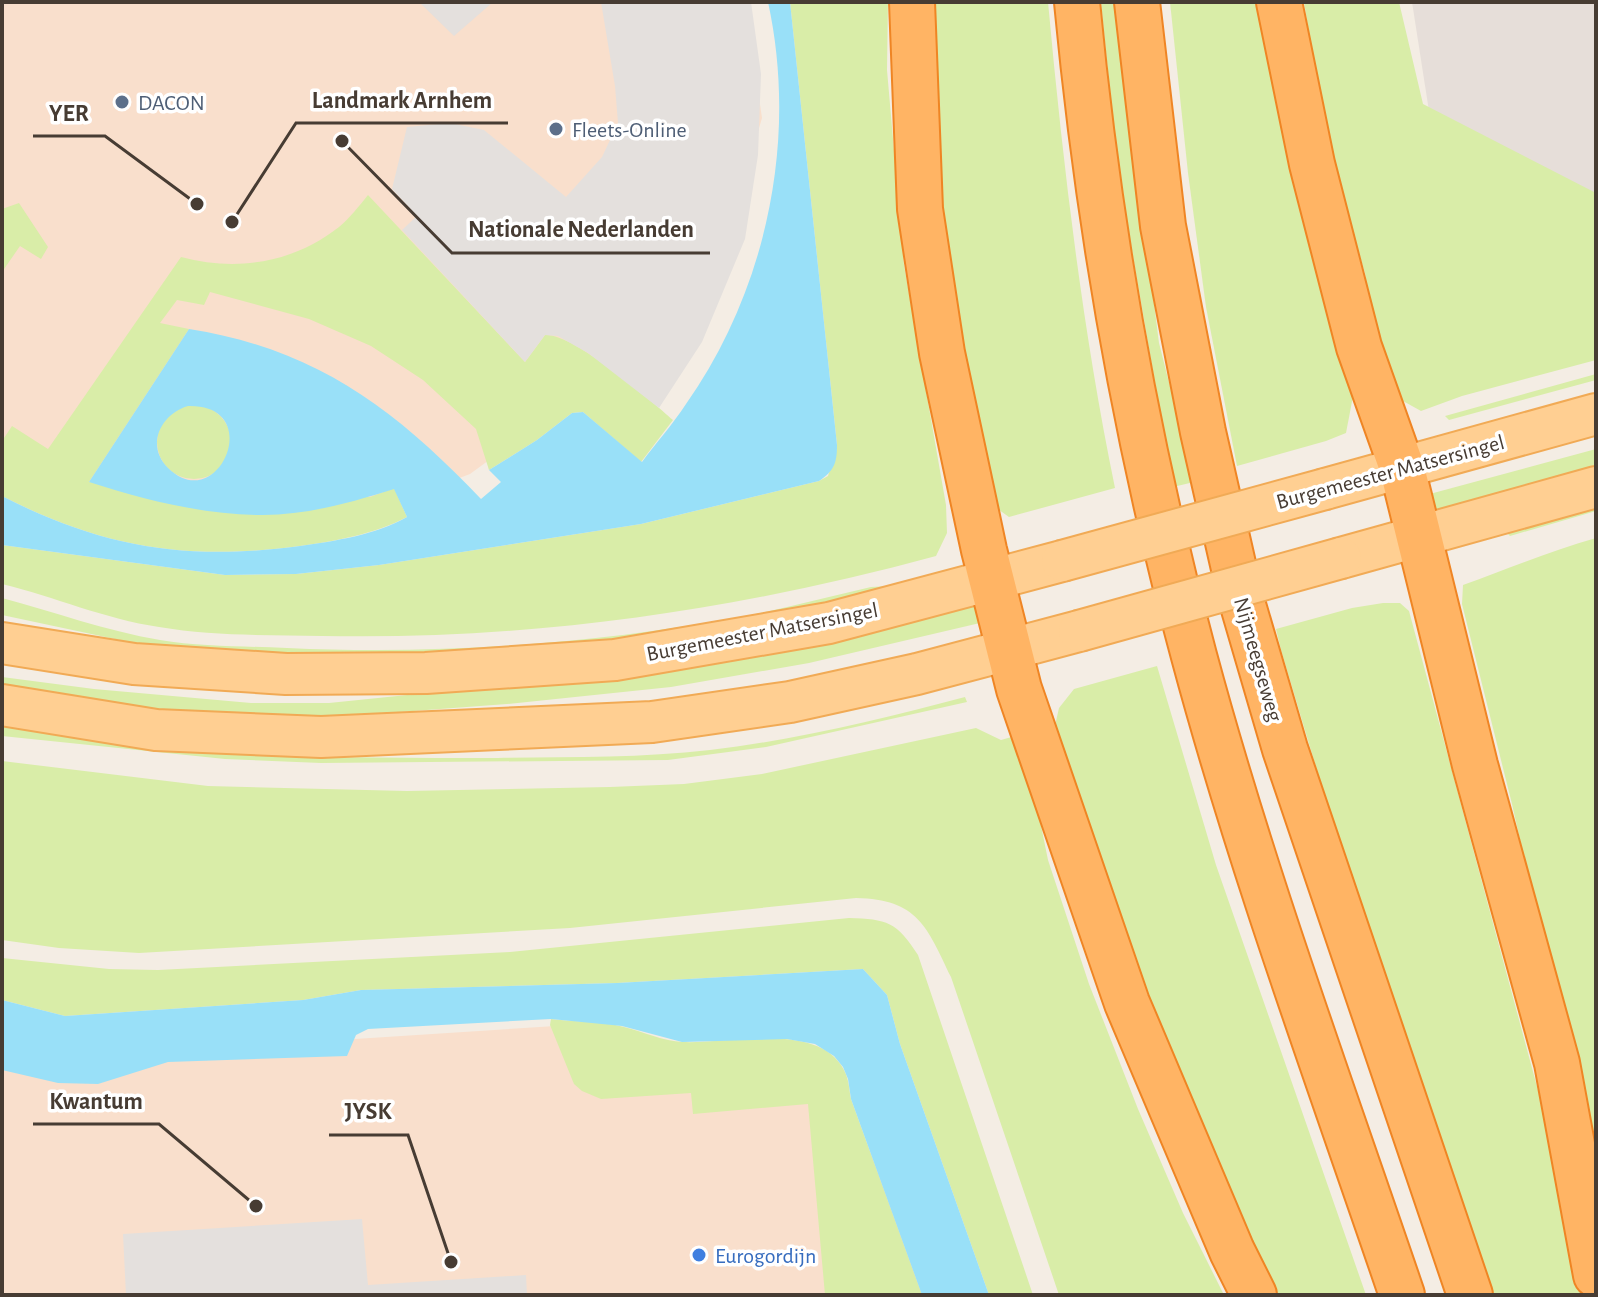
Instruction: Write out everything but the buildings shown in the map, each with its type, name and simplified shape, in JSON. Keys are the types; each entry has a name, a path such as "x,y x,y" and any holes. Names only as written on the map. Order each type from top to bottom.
{"highway":[{"path":"912,2 920,209 942,353 1008,650 1127,1003 1232,1251 1254,1295"},
{"path":"1077,2 1101,211 1119,328 1142,443 1193,656 1288,961 1402,1295"},
{"name":"Nijmeegseweg","path":"1137,2 1163,226 1203,432 1240,595 1285,749 1470,1295"},
{"path":"1279,2 1312,164 1359,347 1402,468 1475,765 1557,1063 1596,1275"}],"main road":[{"name":"Burgemeester Matsersingel","path":"2,643 134,664 286,674 457,671 615,660 829,623 1596,414"},
{"path":"2,705 156,730 321,737 652,722 790,702 1008,650 1596,487"}],"shaded area":[{"path":"2,2 745,2 762,118 695,346 551,415 470,474 346,521 2,479"},
{"path":"419,2 493,2 454,36"},
{"path":"601,2 751,2 761,74 758,155 745,239 702,342 659,408 588,353 558,336 545,335 525,362 402,230 417,216 392,189 407,127 450,123 484,130 566,197 602,157 618,123"},
{"path":"1412,2 1596,2 1596,303 1464,336"},
{"path":"571,1025 842,1084 929,1295 2,1295 2,1062"},
{"path":"362,1219 368,1285 526,1275 527,1295 126,1295 123,1234"}],"green space":[{"path":"790,2 888,2 887,70 904,265 946,505 947,533 936,556 708,607 555,627 401,636 220,634 179,630 119,619 2,584 2,545 225,575 296,574 379,565 641,524 819,481 828,476 837,445"},
{"path":"924,2 1048,2 1075,246 1115,488 1009,517 995,507 949,337"},
{"path":"1101,2 1116,2 1159,343 1194,482 1173,487 1130,239 1114,131"},
{"path":"1170,2 1269,2 1354,391 1346,433 1237,466 1206,307"},
{"path":"1304,2 1399,2 1423,104 1596,193 1596,360 1462,396 1421,411 1403,401 1395,390 1373,330 1365,273 1339,187 1320,99"},
{"path":"368,195 525,362 545,335 557,337 611,369 673,420 641,462 583,412 572,413 537,440 489,470 476,429 423,380 371,346 309,319 210,292 204,305 177,300 160,323 189,329 89,482 370,497 394,488 407,517 341,539 220,552 147,546 111,539 39,514 2,496 2,441 12,426 48,449 181,257 243,264 284,256 303,249 339,227"},
{"path":"19,203 48,247 41,259 20,246 2,272 2,209"},
{"path":"1596,374 1596,380 1449,420 1445,416"},
{"path":"194,405 208,408 220,416 228,428 231,442 228,456 220,468 208,476 194,479 180,476 168,468 160,456 157,442 160,428 168,416 180,408"},
{"path":"1596,449 1596,471 1431,516 1426,495"},
{"path":"1596,506 1596,511 1510,536 1508,534 1509,531"},
{"path":"1596,538 1596,1178 1512,804 1462,604 1463,585"},
{"path":"890,586 816,606 611,642 484,653 286,655 143,645 2,615 2,598 120,632 176,642 401,650 515,645 628,634 756,614 871,587"},
{"path":"974,602 980,623 809,663 671,687 507,704 319,718 165,713 2,691 2,677 251,703 329,703 456,690"},
{"path":"1400,603 1409,611 1557,1161 1587,1295 1493,1295 1336,834 1281,650 1276,629 1352,608"},
{"path":"1157,666 1216,865 1366,1295 1263,1295 1221,1212 1054,730 1059,708 1074,689"},
{"path":"965,697 967,702 766,747 668,760 321,763 225,759 2,736 2,726 173,748 298,756 631,756 684,753 774,741"},
{"path":"976,728 1001,740 1015,736 1037,806 1048,860 1089,984 1183,1213 1224,1295 1059,1295 951,977 927,930 907,910 894,904 856,898 570,928 139,953 59,948 2,940 2,761 208,786 407,791 610,787 684,784 762,774"},
{"path":"849,918 890,924 904,935 918,955 1033,1295 989,1295 900,1044 887,995 863,969 617,983 361,990 303,1000 65,1016 2,1000 2,958 109,969 158,970 510,952"},
{"path":"551,1019 615,1025 683,1042 771,1038 794,1040 815,1045 832,1055 846,1073 851,1099 922,1295 825,1295 808,1104 693,1114 691,1093 601,1099 574,1084 550,1025"}],"water":[{"path":"768,2 790,2 837,445 834,466 819,481 641,524 379,565 296,574 225,575 2,545 2,496 39,514 111,539 147,546 220,552 341,539 368,533 407,517 394,489 313,510 263,515 175,505 89,482 189,329 276,351 350,388 417,437 481,499 501,482 489,470 537,440 572,413 583,412 642,462 681,411 714,359 737,312 755,262 769,211 777,159 779,106 776,54","holes":["188,406 212,410 225,422 230,438 226,455 217,469 203,479 186,479 168,468 161,459 157,440 159,431 170,416"]},
{"path":"863,969 887,995 900,1044 989,1295 922,1295 851,1099 843,1067 834,1056 815,1044 787,1039 682,1042 622,1026 551,1019 368,1029 356,1035 347,1056 168,1062 98,1084 58,1083 2,1070 2,1000 65,1016 303,1000 361,990 617,983"}],"place":[{"name":"DACON","path":"122,102"},
{"name":"Fleets-Online","path":"556,129"},
{"name":"Nationale Nederlanden","path":"342,141"},
{"name":"YER","path":"197,204"},
{"name":"Landmark Arnhem","path":"232,222"},
{"name":"Kwantum","path":"256,1206"},
{"name":"Eurogordijn","path":"699,1255"},
{"name":"JYSK","path":"451,1262"}]}
